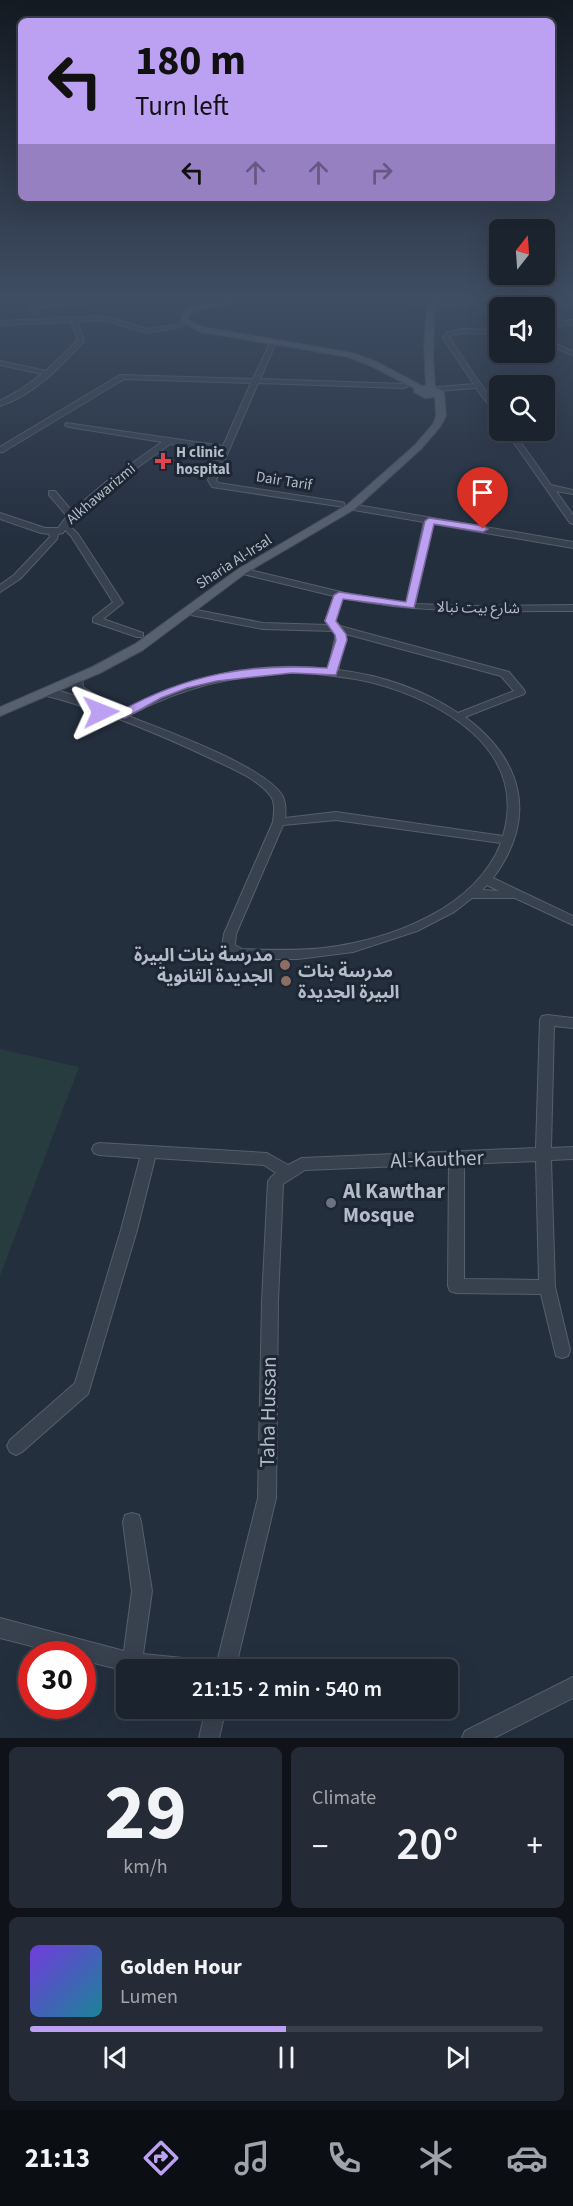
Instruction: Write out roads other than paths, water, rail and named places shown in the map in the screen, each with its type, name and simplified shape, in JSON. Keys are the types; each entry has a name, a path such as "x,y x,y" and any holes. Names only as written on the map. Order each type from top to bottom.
{"main road":[{"path":"391,378 404,386 428,389 436,386 450,388"},
{"path":"404,378 428,389"},
{"name":"Sharia Al-Irsal","path":"0,704 101,660 129,644 239,571 346,506 437,424 441,416 428,389 428,378"},
{"name":"Sharia Al-Irsal","path":"0,712 139,647 239,571"}],"street":[{"path":"0,404 12,399 39,378"},
{"path":"0,450 121,378"},
{"path":"160,378 404,386"},
{"path":"69,425 225,449 257,378"},
{"path":"470,378 489,404"},
{"path":"450,388 475,387"},
{"name":"Alkhawarizmi","path":"0,589 17,577 54,537 53,532 60,531 71,516 169,441"},
{"path":"516,441 573,520"},
{"name":"Dair Tarif","path":"225,449 212,480 215,485 346,506"},
{"path":"550,487 573,492"},
{"path":"52,494 71,516"},
{"path":"346,506 573,544"},
{"path":"0,516 53,532"},
{"path":"410,606 429,521"},
{"path":"64,525 74,534 118,603 96,620 140,635"},
{"name":"شارع بيت نبالا","path":"239,571 339,595 410,606 495,610 573,608"},
{"path":"332,672 341,634 330,621 339,595"},
{"path":"186,611 262,626 335,628 505,674 520,692 459,716"},
{"path":"43,692 65,695 101,712 120,716 157,695 183,685 217,677 292,669 332,672 405,689 432,700 459,716 496,750 513,784 516,804 508,840 500,860 487,876 467,894 437,915 403,932 369,944 333,952 239,954 228,947 230,934 279,822 281,808 278,797 256,776 120,716 78,688 76,678"},
{"path":"279,822 336,816 508,840"},
{"path":"487,876 573,921"},
{"path":"487,876 573,913"},
{"path":"467,894 495,893 524,897"},
{"path":"562,1350 547,1287 543,1155 547,1020 573,1023"},
{"path":"99,1149 267,1159 294,1168"},
{"path":"16,1446 81,1388 129,1230 149,1152"},
{"name":"Al-Kauther","path":"294,1168 573,1153"},
{"path":"456,1158 456,1286 547,1287"},
{"name":"Taha Hussan","path":"228,1659 267,1498 270,1301 276,1181 294,1168"},
{"path":"132,1522 142,1591 133,1659"},
{"path":"0,1628 117,1659"},
{"path":"472,1738 573,1687"},
{"path":"209,1738 213,1719"}],"place":[{"name":"H clinic hospital","path":"163,461"},
{"name":"مدرسة بنات البيرة الجديدة الثانوية","path":"285,965"},
{"name":"مدرسة بنات البيرة الجديدة","path":"286,981"},
{"name":"Al Kawthar Mosque","path":"331,1203"}]}
